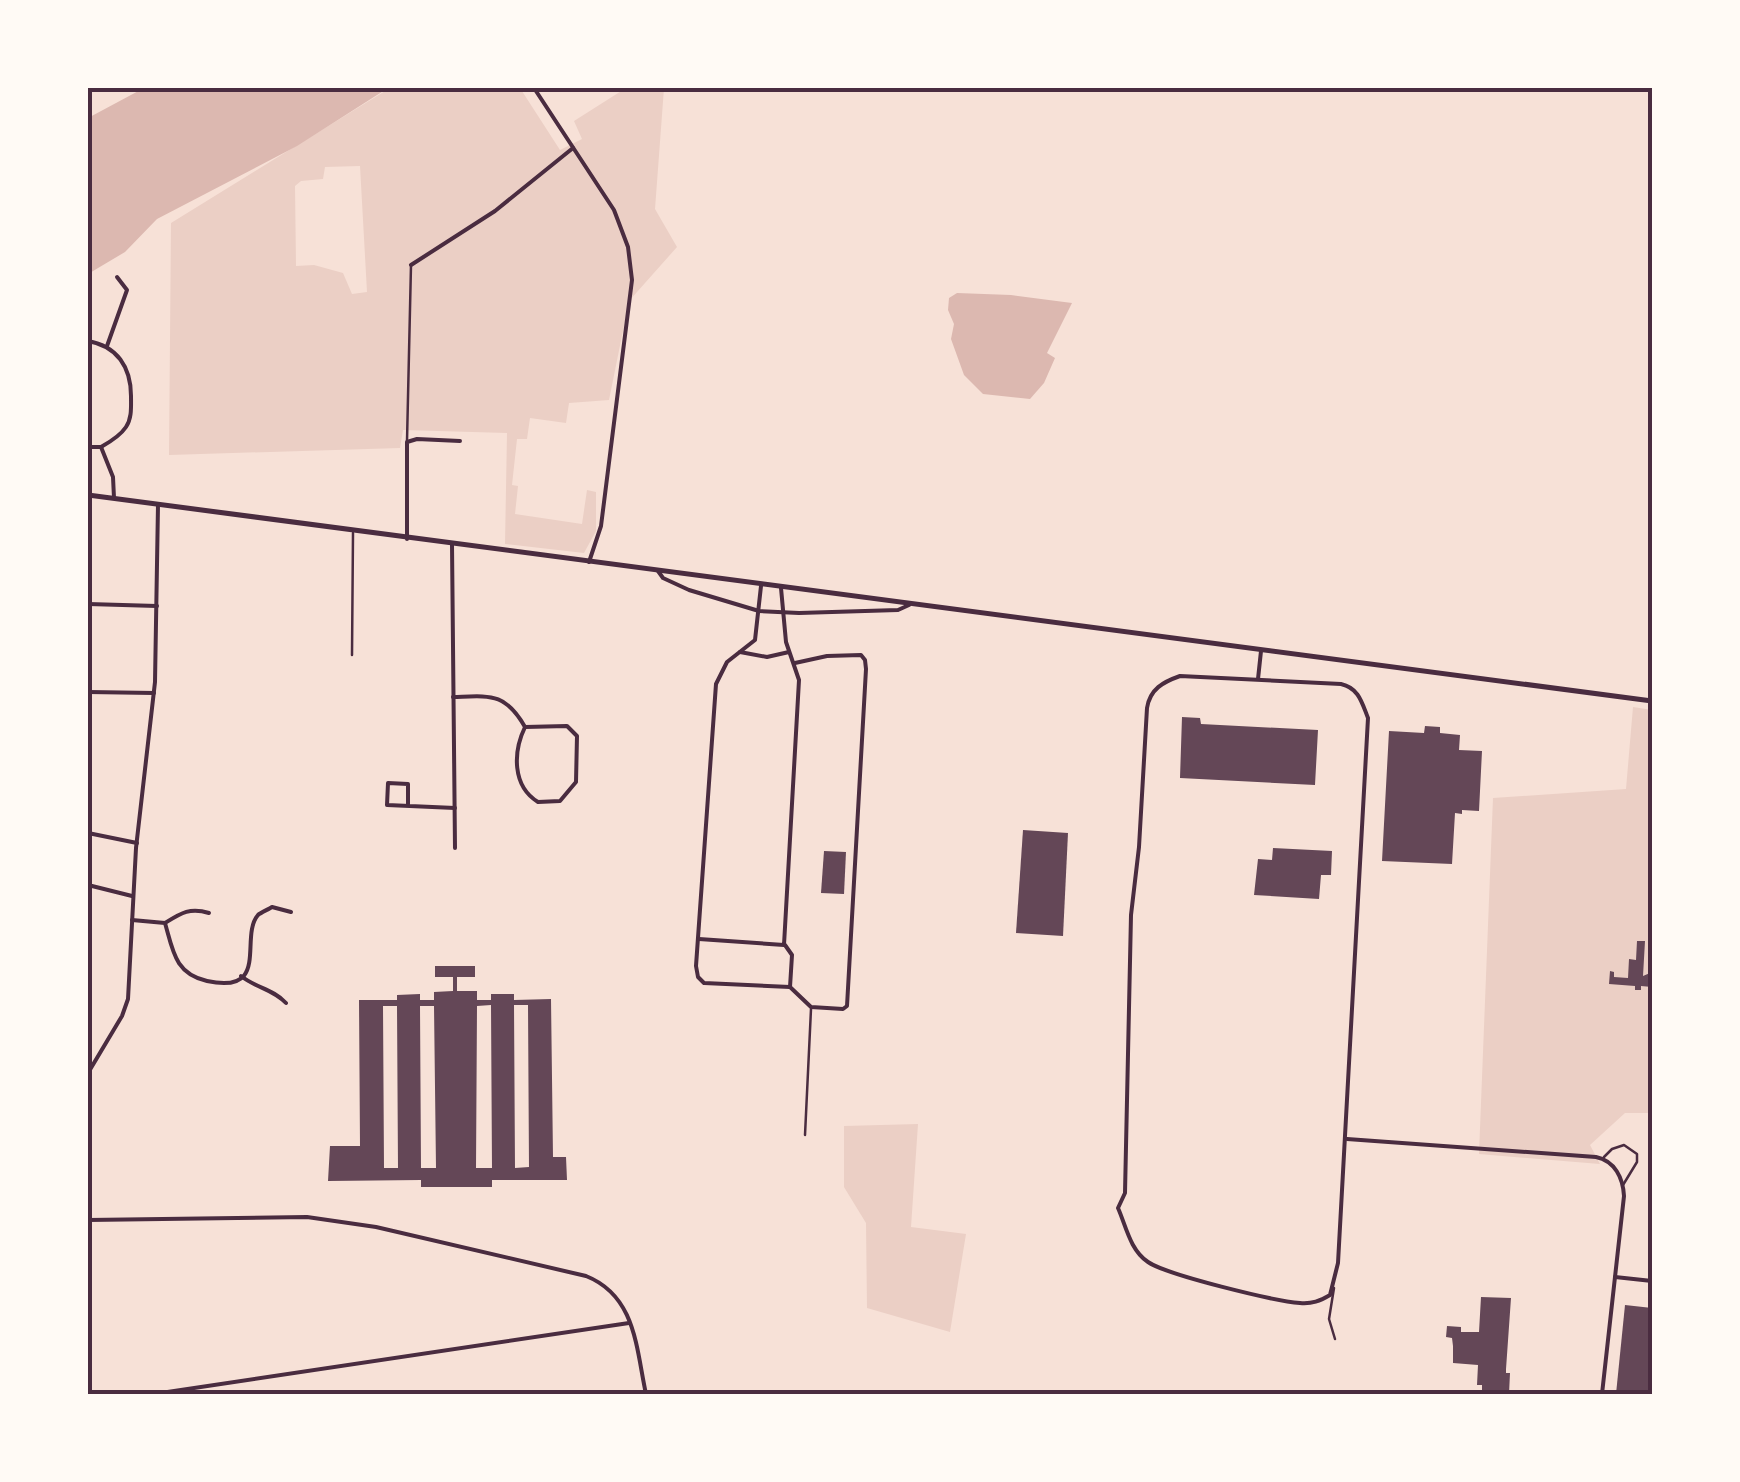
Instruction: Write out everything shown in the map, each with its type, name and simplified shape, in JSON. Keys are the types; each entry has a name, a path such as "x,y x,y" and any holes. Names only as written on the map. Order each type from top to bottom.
{"main road":[{"path":"88,495 1652,701"}],"street":[{"path":"534,88 614,210 628,247 632,280 601,526 589,562"},
{"path":"410,265 495,211 573,148"},
{"path":"107,346 127,290 117,277"},
{"path":"88,341 107,346 124,362 131,384 126,427 101,447 88,447"},
{"path":"408,539 407,442 460,441"},
{"path":"101,447 113,477 114,498"},
{"path":"88,1073 128,999 137,843 154,692 158,505"},
{"path":"452,544 455,848"},
{"path":"658,572 688,590 759,611 898,610 909,605"},
{"path":"761,586 755,640 721,670 716,684 697,972 704,983 790,988 811,1007 843,1009 847,1006 865,660 860,655 828,656 795,663"},
{"path":"781,588 789,652 799,680 784,945 792,955 790,988"},
{"path":"88,604 157,606"},
{"path":"1258,679 1261,651"},
{"path":"740,652 767,657 789,652"},
{"path":"1180,676 1348,686 1361,698 1368,718 1347,1139 1334,1288 1322,1301 1301,1303 1164,1270 1146,1262 1137,1252 1118,1208 1124,1193 1131,915 1148,700 1167,681 1180,676"},
{"path":"88,692 154,692"},
{"path":"454,696 496,696 517,713 525,727"},
{"path":"567,726 577,736 576,782 560,802 538,802 522,789 518,777 518,740 525,727 567,726"},
{"path":"408,806 408,784 388,783 387,805 408,806 455,808"},
{"path":"88,833 137,843"},
{"path":"88,886 134,896"},
{"path":"165,923 182,972 220,984 248,970 252,927 259,914 272,908 291,912"},
{"path":"132,920 165,923 184,911 209,913"},
{"path":"699,939 784,945"},
{"path":"242,976 252,985 277,993 286,1003"},
{"path":"1347,1139 1604,1158 1618,1172 1623,1184 1602,1394"},
{"path":"88,1220 288,1217 376,1227 586,1276 613,1290 622,1302 646,1394"},
{"path":"1615,1277 1652,1282"},
{"path":"154,1394 629,1323"}],"lane":[{"path":"407,442 410,265"},
{"path":"352,655 353,532"},
{"path":"805,1135 811,1007"},
{"path":"1604,1158 1616,1146 1633,1149 1638,1162 1623,1184"},
{"path":"1334,1288 1329,1319 1335,1339"}],"shaded area":[{"path":"144,88 388,88 297,146 157,219 125,252 88,274 88,118"},
{"path":"390,88 520,88 560,150 582,139 574,121 626,88 664,88 655,209 677,247 629,301 609,400 569,403 566,423 530,418 527,439 517,439 512,485 518,486 515,514 582,524 587,490 596,492 596,531 584,553 505,544 507,433 403,430 400,448 169,455 171,223","holes":["360,166 367,292 352,294 343,273 314,265 296,266 295,186 301,181 323,179 325,167"]},
{"path":"957,293 1072,303 1047,353 1055,358 1044,383 1030,399 983,394 964,375 951,339 954,324 948,310 949,298"},
{"path":"1633,707 1652,710 1652,1113 1625,1113 1590,1145 1600,1164 1479,1154 1493,798 1626,789"},
{"path":"918,1124 911,1227 966,1234 950,1332 867,1308 866,1223 844,1187 844,1126"}],"building":[{"path":"1182,717 1200,718 1201,724 1318,730 1315,785 1180,778"},
{"path":"1425,726 1440,727 1440,733 1460,735 1459,750 1482,751 1479,811 1455,813 1452,864 1382,861 1389,731 1424,733"},
{"path":"1023,830 1068,833 1063,936 1016,933"},
{"path":"1273,848 1332,851 1331,875 1321,875 1319,899 1254,895 1258,859 1272,860"},
{"path":"824,851 846,852 844,894 821,893"},
{"path":"1637,941 1645,941 1643,976 1650,973 1652,987 1635,990 1635,986 1609,984 1610,971 1614,977 1628,978 1629,959 1636,960"},
{"path":"435,966 475,966 475,977 457,977 457,991 477,991 477,1000 491,1000 491,994 514,994 514,1000 551,999 553,1157 566,1157 567,1180 492,1180 492,1187 421,1187 421,1180 328,1181 330,1146 360,1146 359,1000 397,1000 397,995 420,994 420,1000 434,1000 434,992 453,991 453,977 435,977","holes":["491,1005 492,1168 476,1168 477,1006","514,1005 528,1005 529,1167 515,1168","383,1006 397,1006 398,1168 384,1168","420,1006 434,1006 436,1168 421,1168"]},
{"path":"1481,1297 1511,1298 1506,1369 1510,1373 1509,1394 1482,1394 1482,1385 1477,1385 1478,1365 1453,1363 1452,1338 1446,1337 1447,1326 1461,1327 1461,1332 1479,1332"},
{"path":"1625,1305 1652,1308 1652,1394 1616,1394"}]}
